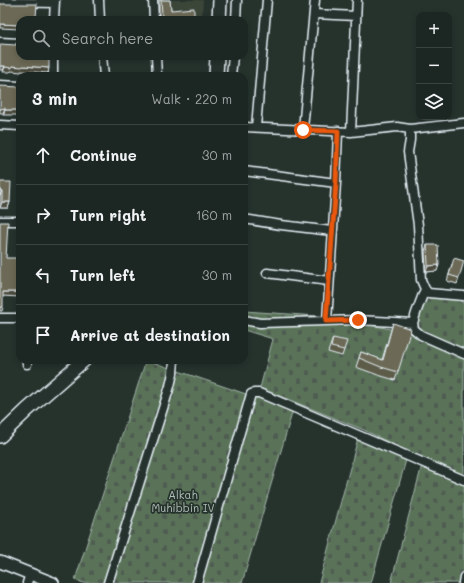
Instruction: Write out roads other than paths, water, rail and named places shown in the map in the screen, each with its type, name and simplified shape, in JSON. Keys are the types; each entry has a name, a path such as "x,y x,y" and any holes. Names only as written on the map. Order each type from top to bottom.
{"main road":[{"path":"219,16 220,0"},
{"path":"216,72 217,60"},
{"path":"0,436 79,364"}],"street":[{"path":"99,0 100,16"},
{"path":"152,0 154,16"},
{"path":"236,16 237,0"},
{"path":"256,127 267,0"},
{"path":"303,130 315,0"},
{"path":"350,132 357,0"},
{"path":"0,2 55,1 54,16"},
{"path":"314,14 356,16"},
{"path":"0,42 16,43"},
{"path":"53,60 53,72"},
{"path":"102,60 104,72"},
{"path":"156,60 157,72"},
{"path":"231,72 232,60"},
{"path":"0,85 16,86"},
{"path":"248,127 350,132 396,127 410,129 464,123"},
{"path":"0,125 16,126"},
{"path":"410,129 408,152 418,225 421,280 428,293 463,294"},
{"path":"326,321 336,183 338,131"},
{"path":"248,171 336,183"},
{"path":"248,220 332,231"},
{"path":"0,221 16,222"},
{"path":"266,273 329,281"},
{"path":"425,289 413,323 414,329 420,335 464,354"},
{"path":"0,318 16,318"},
{"path":"248,321 260,323 364,320 413,323"},
{"path":"108,583 170,386 174,364"},
{"path":"196,583 251,394 259,393 464,480"},
{"path":"0,562 29,579 53,583"},
{"path":"463,583 464,577"}],"park label":[{"name":"Alkah Muhibbin IV","path":"183,501"}]}
